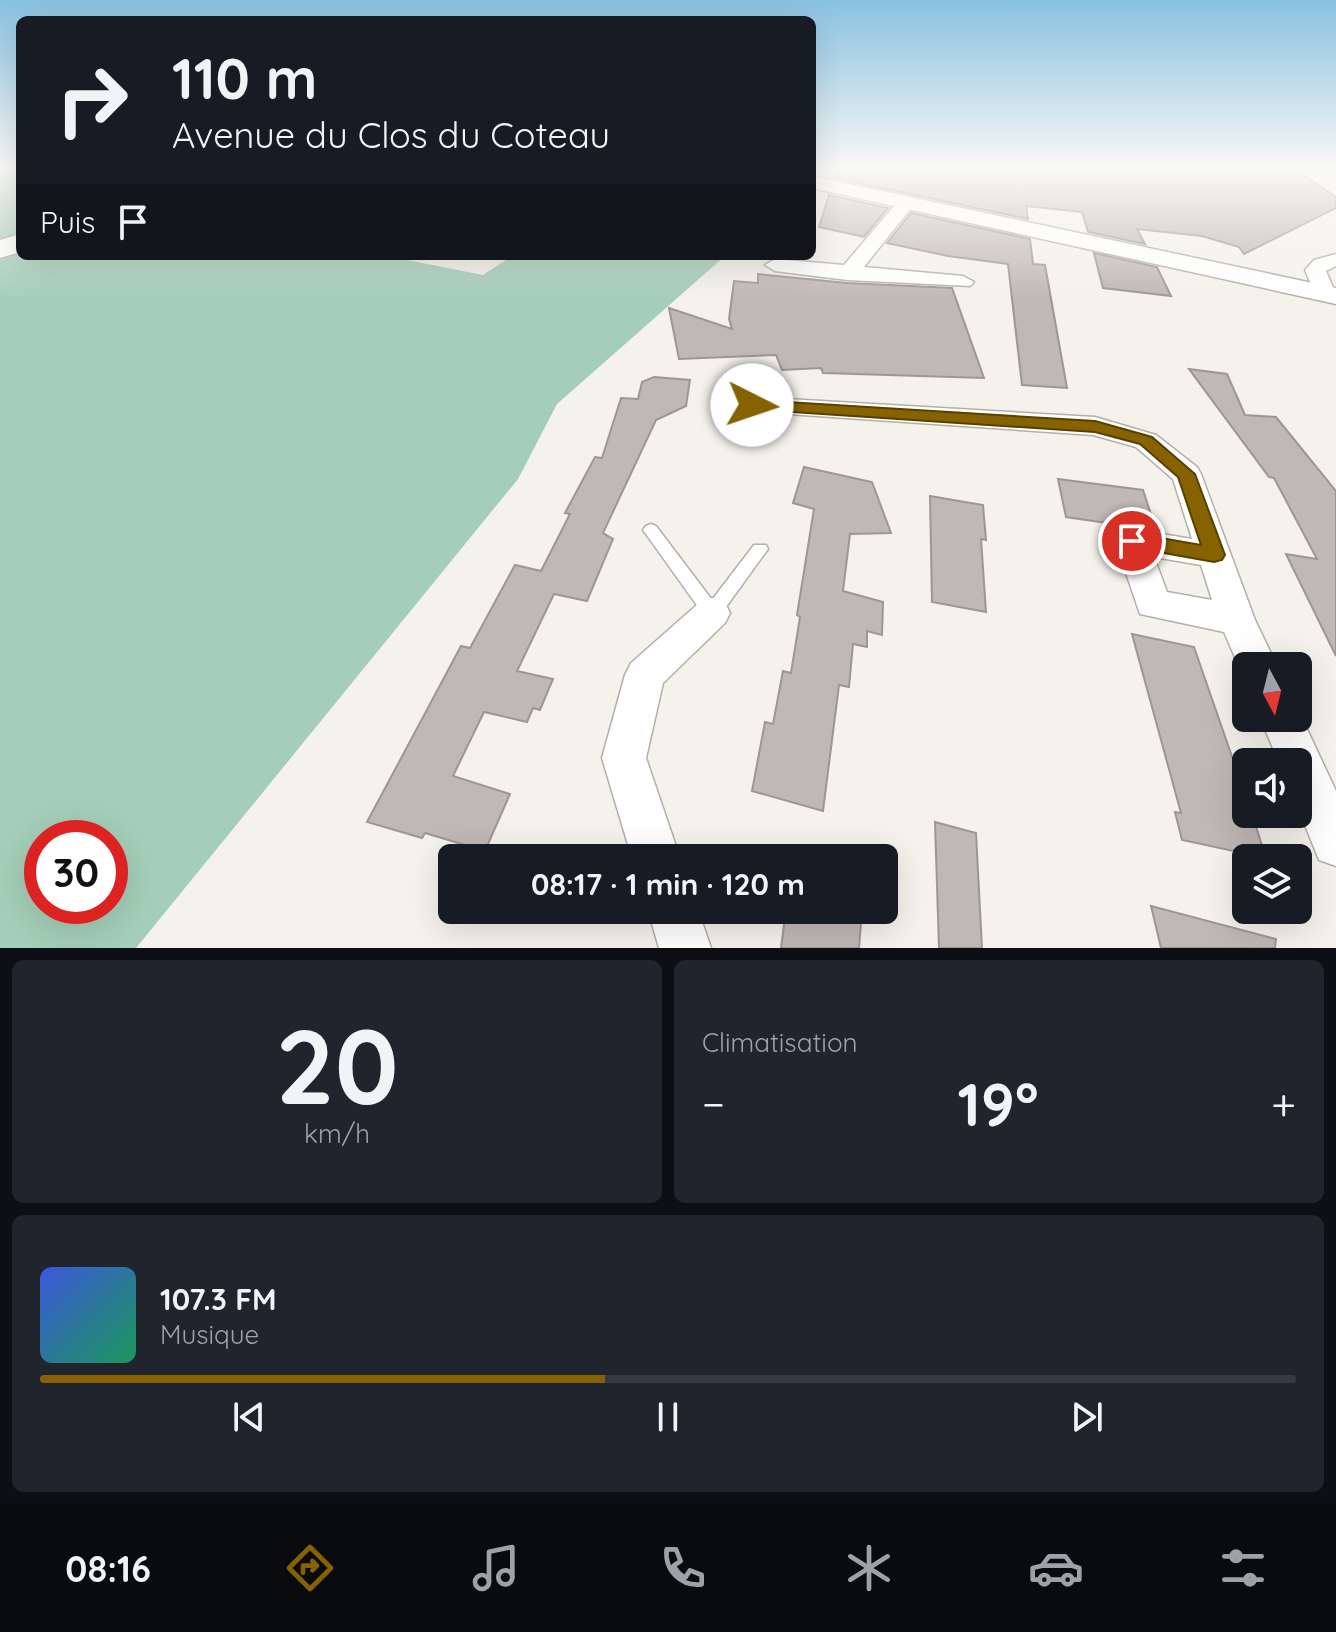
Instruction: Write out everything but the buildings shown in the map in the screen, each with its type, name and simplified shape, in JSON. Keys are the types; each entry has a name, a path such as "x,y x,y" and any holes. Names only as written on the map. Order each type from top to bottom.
{"street":[{"path":"847,274 899,211"},
{"path":"945,211 1331,295"},
{"path":"1331,295 1315,270 1321,264 1336,260"},
{"path":"775,265 847,274 963,282"},
{"path":"752,405 1095,426 1146,441 1186,474 1237,620 1252,652"},
{"path":"1214,555 1132,541 1153,604 1237,620"},
{"path":"652,844 624,758 645,675 712,613"},
{"path":"1287,732 1336,843"},
{"path":"677,924 685,948"}],"lane":[{"path":"651,530 712,613 760,549"}],"green space":[{"path":"0,211 16,211 16,260 407,260 483,275 506,260 720,260 557,404 518,479 136,948 0,948"}],"route":[{"path":"752,405 1095,426 1146,441 1186,474 1214,555 1132,541"}]}
